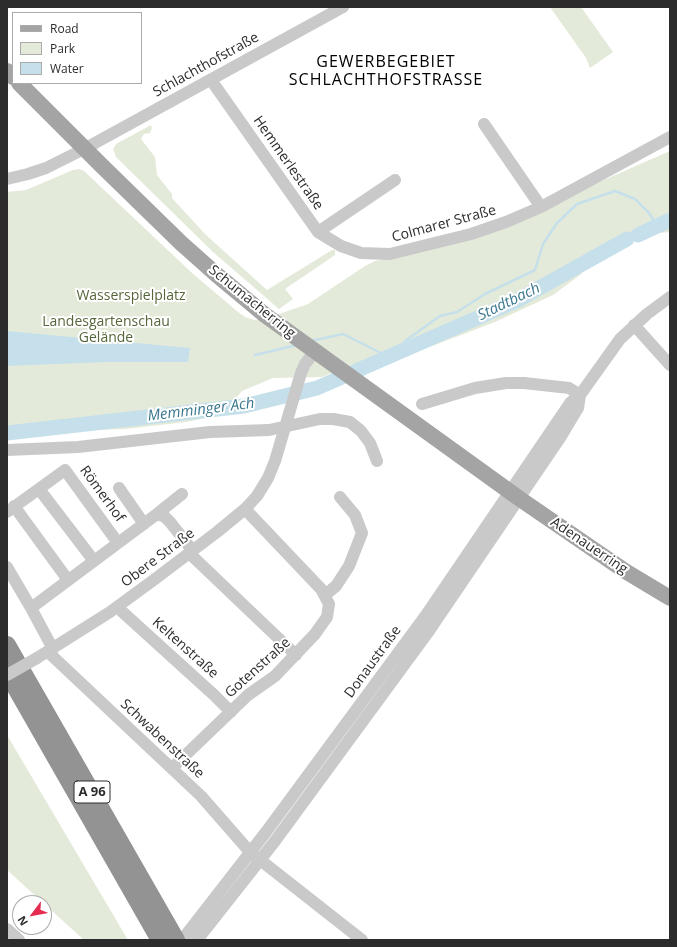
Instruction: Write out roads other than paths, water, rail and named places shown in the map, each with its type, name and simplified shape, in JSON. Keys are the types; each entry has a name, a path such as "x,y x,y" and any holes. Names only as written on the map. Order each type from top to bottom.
{"highway":[{"name":"A 96","path":"7,645 181,938"},
{"name":"A 96","path":"7,672 160,940"}],"main road":[{"name":"Schumacherring","path":"20,84 84,149 217,276 285,330 515,495"},
{"name":"Adenauerring","path":"515,495 631,575 670,598"}],"street":[{"name":"Schlachthofstraße","path":"7,179 40,170 84,149 343,7"},
{"name":"Hemmerlestraße","path":"211,80 318,232 332,242 352,251"},
{"path":"484,124 541,207"},
{"name":"Colmarer Straße","path":"352,251 369,254 390,254 484,230 517,218 541,207 670,137"},
{"path":"318,232 395,180"},
{"name":"Donaustraße","path":"197,940 260,861 400,672 515,495 570,403 580,395 610,352 634,325 670,297"},
{"path":"634,325 670,365"},
{"name":"Obere Straße","path":"7,675 50,650 117,607 191,552 245,509 257,496 268,478 311,348"},
{"path":"422,404 475,388 506,383 524,383 569,388 580,395"},
{"path":"7,450 78,447 189,434 269,430 285,428 320,419 345,421 361,431 370,443 377,461"},
{"name":"Römerhof","path":"68,580 11,509 39,488 65,470 118,543"},
{"path":"39,488 94,561"},
{"name":"Römerhof","path":"119,488 144,524"},
{"name":"Römerhof","path":"31,608 182,494"},
{"name":"Donaustraße","path":"181,938 250,852 314,768 515,495"},
{"path":"245,509 325,595 336,586 349,566 362,533 355,515 340,497"},
{"path":"157,514 165,517 170,522 191,552 296,655"},
{"path":"7,567 31,608 50,650"},
{"name":"Gotenstraße","path":"172,768 248,695 275,676 296,655 327,617 328,604 325,595"},
{"name":"Keltenstraße","path":"117,607 214,694 231,712"},
{"name":"Schwabenstraße","path":"50,650 210,806 250,852 362,940"},
{"path":"7,929 19,940"}],"water":[{"path":"7,331 190,348 188,362 106,362 7,366"}],"waterway":[{"path":"400,351 405,341 440,316 457,312 485,294 535,270 543,244 557,223 577,204 615,191 635,199 649,213 658,227"},
{"name":"Stadtbach","path":"638,235 670,220"},
{"name":"Memminger Ach","path":"7,433 244,406 317,388 516,301 627,239"},
{"path":"311,341 343,334 387,356"},
{"path":"255,355 297,345"}],"district":[{"name":"GEWERBEGEBIET SCHLACHTHOFSTRASSE","path":"386,71"}],"park label":[{"name":"Wasserspielplatz","path":"131,296"},
{"name":"Landesgartenschau Gelände","path":"106,330"}]}
